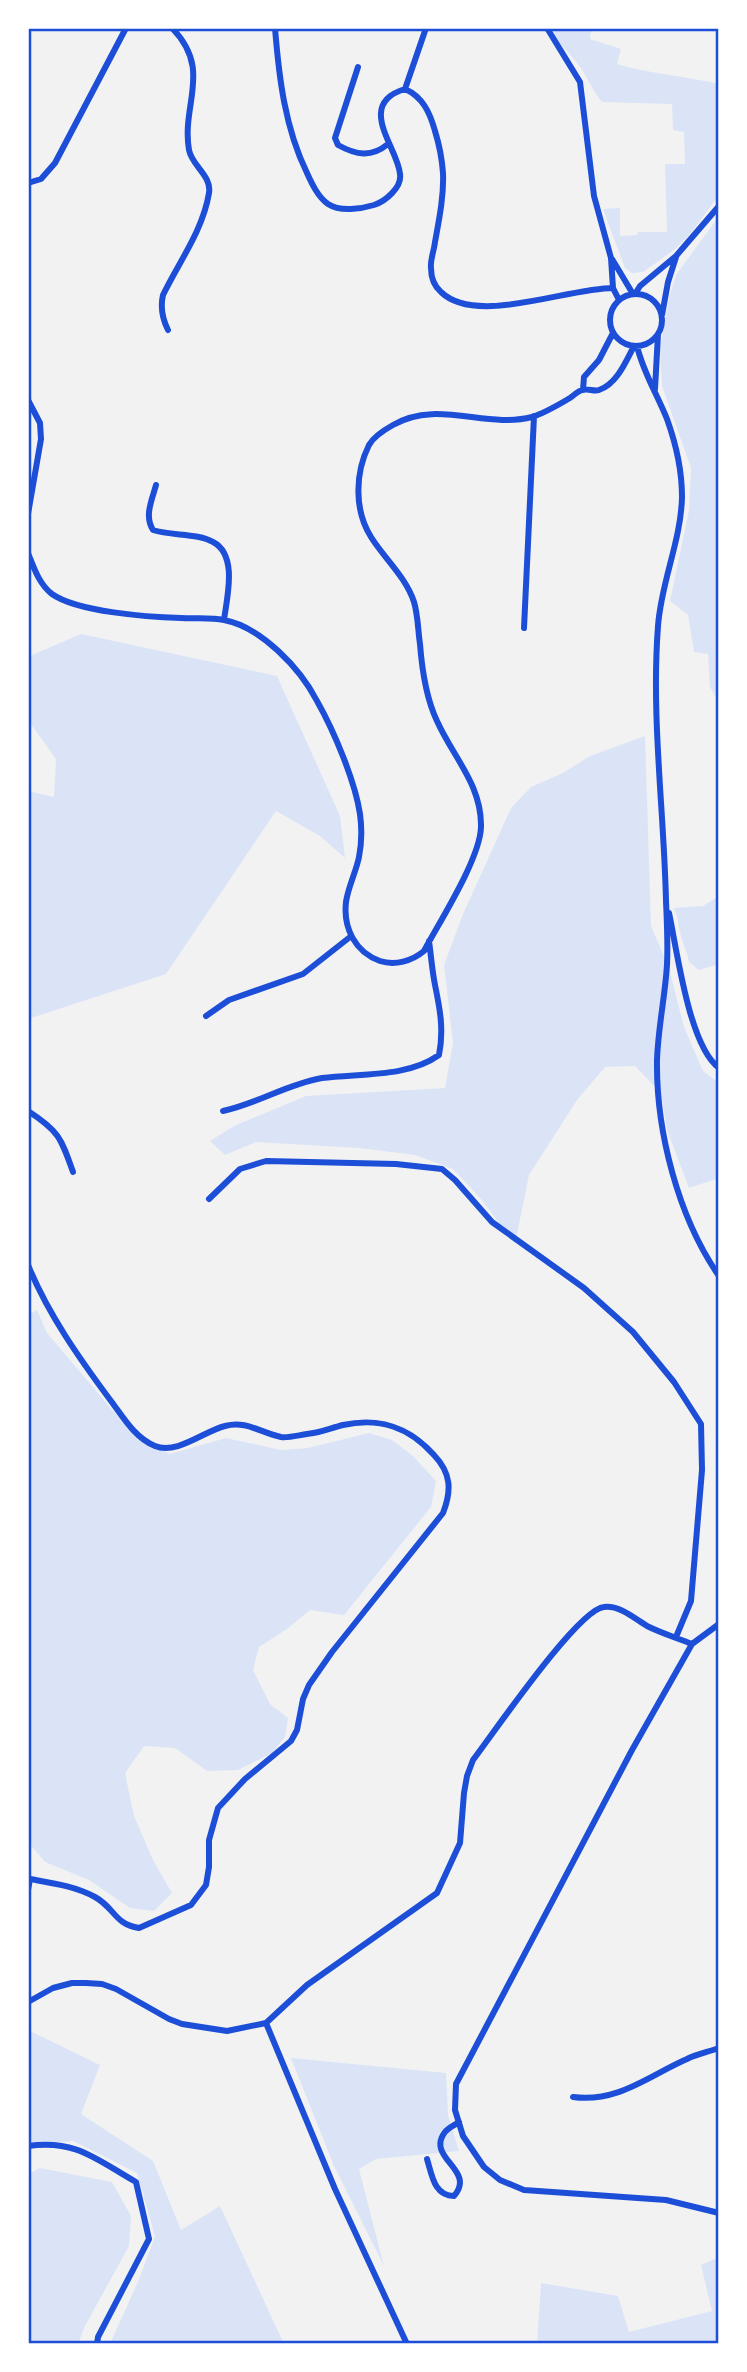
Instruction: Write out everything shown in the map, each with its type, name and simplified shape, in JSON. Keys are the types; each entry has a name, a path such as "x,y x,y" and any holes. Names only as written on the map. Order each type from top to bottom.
{"street":[{"path":"28,183 41,179 55,163 126,28"},
{"path":"168,330 162,318 163,295 200,223 210,191 208,181 191,158 189,149 188,119 195,82 193,66 187,50 172,28"},
{"path":"275,28 279,73 296,151 319,196 334,207 352,209 376,205 396,188 400,171 383,132 383,106 394,92 405,89 423,102 432,119 439,143 443,173 441,206 430,267 432,281 441,293 455,302 474,306 510,306 588,290 613,288"},
{"path":"405,89 426,28"},
{"path":"547,28 580,82 594,196 611,258 613,288 619,300"},
{"path":"358,67 335,138 338,145 351,152 378,152 388,144"},
{"path":"636,346 619,340 610,315 619,300 634,294 676,256 719,206"},
{"path":"654,391 658,333 667,282 676,256"},
{"path":"611,258 634,294 650,298 660,309 662,317"},
{"path":"583,390 584,377 599,360 614,332"},
{"path":"28,553 37,576 52,593 74,605 169,618 224,620 252,632 295,667 310,687 335,737 359,811 362,834 359,858 346,901 350,937 362,951 384,963 415,959 424,951 470,866 481,831 481,815 472,783 435,719 423,677 414,603 393,566 363,523 358,502 359,479 370,443 382,430 403,418 419,414 490,417 508,421 534,416 583,390 598,391 612,382 636,346 653,340 658,333"},
{"path":"636,346 667,420 680,460 682,496 678,534 661,600 658,628 657,727 667,965 657,1059 659,1101 665,1150 686,1210 709,1262 719,1276"},
{"path":"28,400 40,423 41,439 28,514"},
{"path":"524,628 534,416"},
{"path":"156,485 148,523 153,530 214,542 225,555 229,572 224,620"},
{"path":"666,901 696,1035 719,1068"},
{"path":"205,1016 229,999 303,974 350,937"},
{"path":"223,1111 246,1107 304,1083 406,1069 431,1061 439,1055 442,1041 441,1009 434,983 429,941"},
{"path":"28,1111 46,1123 62,1140 73,1172"},
{"path":"209,1199 240,1169 267,1161 396,1164 442,1169 492,1222 584,1288 633,1332 674,1381 701,1424 702,1470 694,1578 691,1601 676,1637"},
{"path":"28,1265 73,1350 135,1432 154,1446 179,1446 226,1425 251,1426 282,1437 320,1433 344,1425 385,1423 403,1430 430,1450 444,1465 450,1495 443,1513 332,1652 309,1685 303,1699 297,1730 291,1741 245,1779 218,1808 209,1840 206,1885 191,1905 139,1928 121,1923 109,1908 95,1897 65,1885 29,1877 28,1890"},
{"path":"28,2002 53,1988 72,1983 102,1984 183,2024 227,2031 266,2023 307,1985 437,1893 460,1843 465,1785 473,1760 562,1642 595,1610 605,1606 613,1608 692,1644"},
{"path":"719,1624 692,1644 632,1750 456,2084 455,2110 463,2136 484,2167 500,2180 524,2190 666,2200 719,2213"},
{"path":"266,2023 335,2189 407,2344"},
{"path":"573,2097 590,2099 613,2096 689,2058 719,2048"},
{"path":"427,2159 438,2190 446,2196 454,2196 460,2189 461,2180 443,2154 441,2142 445,2132 459,2122"},
{"path":"28,2146 57,2144 76,2148 136,2182 149,2239 98,2337 97,2344"}],"shaded area":[{"path":"553,28 591,31 590,39 621,49 617,64 719,84 719,195 690,234 674,250 643,272 632,273 625,268 603,209 620,208 620,236 637,235 638,232 667,232 665,164 685,164 684,132 673,130 672,104 602,102 578,64 560,43"},
{"path":"719,216 719,698 710,687 708,654 694,652 688,615 670,601 689,510 691,468 662,386 660,348 676,275"},
{"path":"81,634 277,676 340,816 345,858 320,836 276,811 166,974 28,1019 28,791 54,797 56,759 28,720 28,665 32,655"},
{"path":"645,736 651,926 669,968 684,1027 703,1071 719,1083 719,1178 689,1188 667,1130 661,1093 635,1066 605,1067 577,1100 529,1175 515,1244 481,1199 453,1169 415,1155 359,1148 256,1142 225,1155 210,1141 234,1126 306,1096 445,1088 453,1043 444,965 463,914 511,808 531,787 563,773 590,756"},
{"path":"719,896 719,964 699,970 689,962 673,908 703,906"},
{"path":"37,1310 47,1333 137,1439 170,1454 226,1438 281,1450 308,1448 369,1433 392,1440 413,1456 436,1481 431,1507 344,1615 310,1610 259,1647 253,1670 270,1704 288,1718 285,1737 272,1753 238,1770 207,1771 175,1748 144,1746 125,1773 134,1816 153,1860 172,1893 154,1911 130,1908 89,1880 45,1862 28,1842 28,1315"},
{"path":"28,2030 100,2065 81,2114 153,2161 181,2230 220,2206 284,2344 110,2344 155,2236 137,2173 73,2141 28,2146"},
{"path":"291,2058 446,2073 448,2115 459,2151 376,2159 359,2169 384,2266 334,2166"},
{"path":"40,2168 112,2182 131,2216 129,2246 78,2344 28,2344 28,2174"},
{"path":"719,2257 719,2344 537,2344 541,2283 618,2296 629,2332 712,2311 701,2265"}]}
